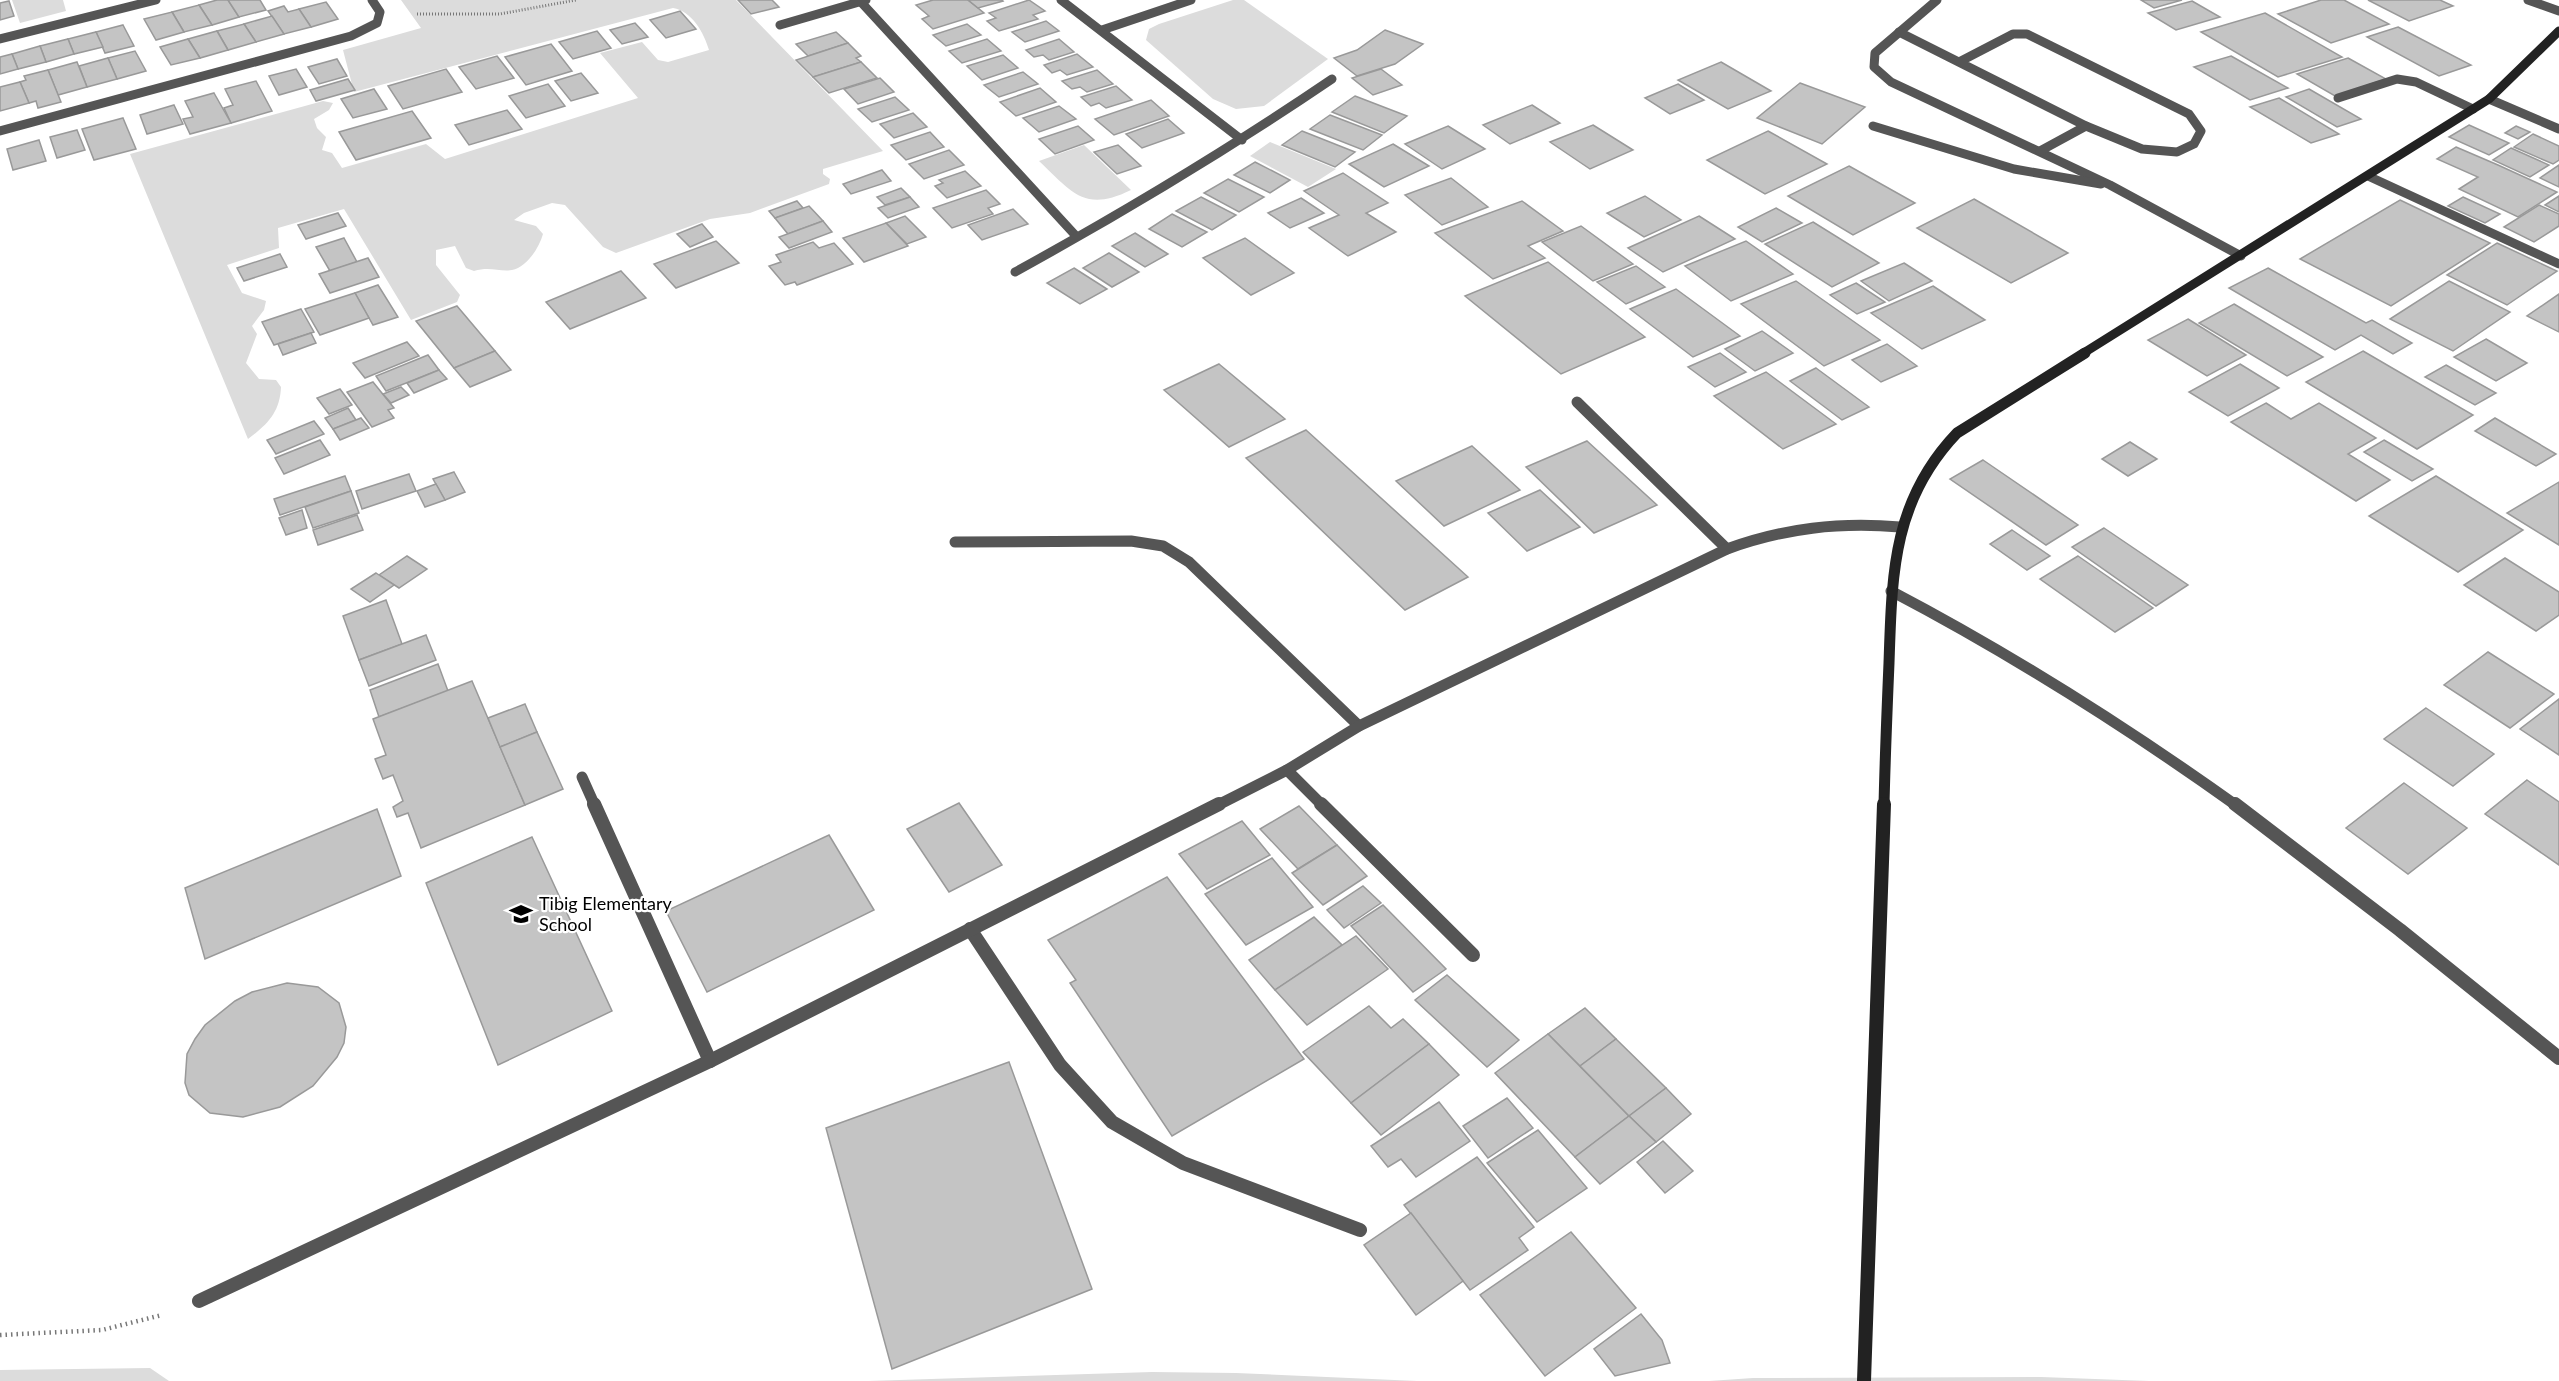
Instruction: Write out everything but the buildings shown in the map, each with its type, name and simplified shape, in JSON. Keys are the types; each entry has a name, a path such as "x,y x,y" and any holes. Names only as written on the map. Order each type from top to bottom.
{"street":[{"path":"0,39 156,0"},
{"path":"0,131 351,36 370,28 380,17 380,12 372,0"},
{"path":"1061,0 1242,140"},
{"path":"1102,30 1191,0"},
{"path":"1937,0 1875,53 1874,67 1891,82 2110,185 2241,256"},
{"path":"2528,0 2559,12"},
{"path":"780,24 863,1 1076,236"},
{"path":"1864,1381 1891,591 1900,527 1925,468 1938,450 1957,433 2489,99 2559,31"},
{"path":"1899,32 2086,126 2142,149 2176,152 2194,144 2201,131 2189,114 2027,34 2013,34 1959,62"},
{"path":"1015,272 1121,213 1242,140 1332,79"},
{"path":"2338,98 2397,79 2416,82 2473,109"},
{"path":"2489,99 2559,129"},
{"path":"1873,126 2024,172 2065,181 2110,185"},
{"path":"2040,151 2086,126"},
{"path":"2368,176 2559,264"},
{"path":"1577,402 1727,549"},
{"path":"199,1301 710,1061 1287,770 1359,726 1727,549 1759,537 1819,524 1853,522 1900,527"},
{"path":"955,542 1131,541 1163,546 1189,562 1359,726"},
{"path":"1891,591 1991,643 2085,700 2176,761 2407,936 2559,1058"},
{"path":"1287,770 1473,955"},
{"path":"582,777 710,1061"},
{"path":"970,929 1060,1065 1113,1122 1183,1163 1360,1230"}],"path":[{"path":"380,17 412,14 500,14 576,0"},
{"path":"0,1335 72,1335 144,1321 199,1301"}],"shaded area":[{"path":"12,0 63,0 66,11 20,23"},
{"path":"401,0 736,0 883,151 823,169 823,174 830,179 829,184 750,213 710,219 616,253 603,247 565,205 552,203 524,213 514,220 536,226 543,234 539,245 523,265 512,270 474,271 466,268 455,246 436,250 436,265 460,295 457,302 411,320 344,209 278,228 279,248 227,265 242,293 266,301 264,310 252,326 257,334 246,363 259,379 276,380 281,387 278,404 272,417 248,439 130,154 323,101 333,103 329,110 314,119 317,128 326,137 322,150 332,153 342,168 426,144 445,159 638,98 600,53 642,42 658,60 668,62 709,50 704,37 691,18 686,13 673,8 354,92 343,50 421,28"},
{"path":"1233,0 1244,0 1328,59 1264,106 1236,109 1213,99 1146,40 1149,29 1159,24"},
{"path":"1270,142 1336,169 1308,187 1250,156"},
{"path":"1084,145 1131,190 1101,200 1080,196 1070,190 1039,161"},
{"path":"150,1368 169,1381 0,1381 0,1370"},
{"path":"1152,1372 1236,1373 1417,1381 868,1381"},
{"path":"2041,1377 2149,1381 1709,1381 1753,1378"}],"place":[{"name":"Tibig Elementary School","path":"521,914"}]}
